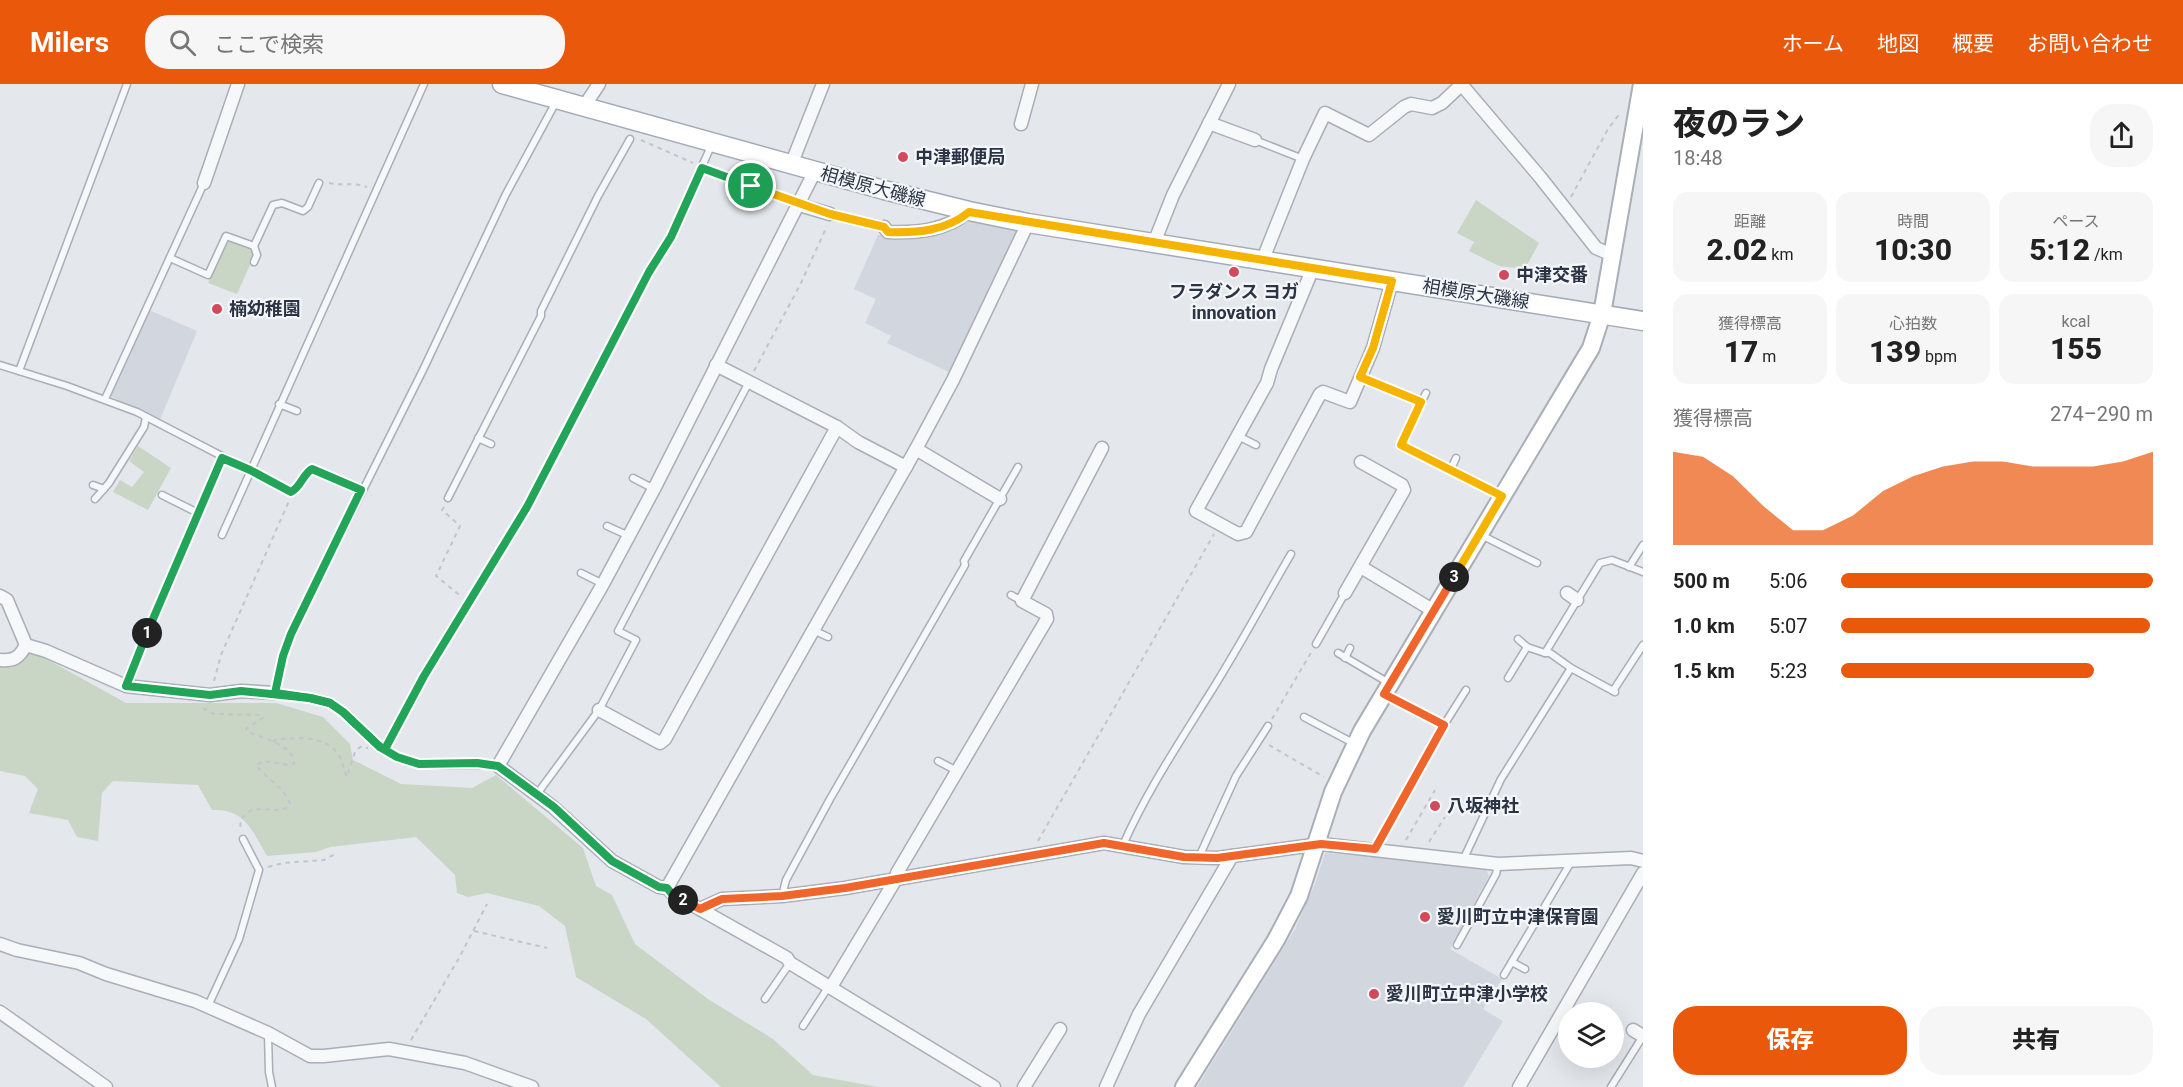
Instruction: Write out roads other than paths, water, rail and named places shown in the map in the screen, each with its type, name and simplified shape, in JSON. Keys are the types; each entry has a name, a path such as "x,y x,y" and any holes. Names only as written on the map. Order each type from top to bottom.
{"main road":[{"name":"相模原大磯線","path":"502,84 969,212 1643,321"}],"street":[{"path":"204,183 238,84"},
{"path":"583,108 599,84"},
{"path":"791,165 823,84"},
{"path":"1022,124 1032,84"},
{"path":"1154,243 1173,195 1229,84"},
{"path":"1184,1087 1276,940 1299,896 1337,784 1355,744 1591,348 1602,314 1642,84"},
{"path":"1263,259 1303,159 1325,113 1369,135 1404,107 1411,104 1432,108 1443,103 1461,85 1596,248 1612,255"},
{"path":"1209,123 1255,140"},
{"path":"815,171 654,489 603,584 498,766 554,807 612,861 659,887 667,888 672,894 787,958 790,963 994,1087"},
{"path":"799,205 830,214"},
{"path":"884,227 888,232 914,233 938,228 960,219 969,212"},
{"path":"667,888 916,449 953,380 1028,223"},
{"path":"1313,268 1267,383 1196,511 1238,534 1246,532 1320,394 1323,392 1350,402 1373,348 1392,281"},
{"path":"716,365 837,427 858,442 906,467"},
{"path":"599,710 660,742 665,739 837,427"},
{"path":"916,449 1000,499"},
{"path":"830,986 896,879 897,873 1047,619 1046,614 1016,598 1056,525 1101,457"},
{"path":"1345,593 1404,490 1402,485 1371,473 1360,462"},
{"path":"1361,567 1434,611"},
{"path":"0,596 7,600 26,645 20,657 11,661 0,660"},
{"path":"26,645 46,651 126,686 210,695 241,691 275,693"},
{"path":"700,909 722,899 782,896 1104,843 1184,857 1232,856 1321,844 1464,858 1498,864 1641,858"},
{"path":"1106,1087 1139,1014 1232,856"},
{"path":"1519,1087 1643,873"},
{"path":"0,944 17,950 80,963 106,974 164,990 268,1034 310,1056 389,1048 465,1063 532,1087"},
{"path":"0,1012 106,1087"},
{"path":"1024,1087 1053,1034"}],"lane":[{"path":"19,371 127,84"},
{"path":"222,535 424,84"},
{"path":"498,766 477,763 419,764 397,757 380,747 343,712 330,703 275,693 283,656 291,634 423,370 506,194 557,99"},
{"path":"448,498 542,316 541,311 598,196 630,139"},
{"path":"1255,140 1303,159"},
{"path":"469,603 527,507 656,253 671,237 712,142"},
{"path":"105,399 204,183"},
{"path":"254,262 257,255 254,246 273,205 282,203 303,211 308,207 319,183"},
{"path":"830,214 884,227"},
{"path":"170,258 208,275 226,236 254,246"},
{"path":"0,365 105,399 146,417 291,492 312,469 361,490"},
{"path":"1360,377 1421,402"},
{"path":"537,795 599,710 636,640 618,631 749,382"},
{"path":"1426,393 1401,445 1502,496"},
{"path":"279,404 297,411"},
{"path":"95,500 144,427 146,417"},
{"path":"1238,436 1256,445"},
{"path":"478,438 491,444"},
{"path":"126,686 154,613 222,458"},
{"path":"1451,469 1456,458"},
{"path":"782,896 786,880 830,799 965,565 964,561 1018,467"},
{"path":"633,478 654,489"},
{"path":"93,485 104,489"},
{"path":"162,495 198,513"},
{"path":"607,526 628,536"},
{"path":"1479,534 1537,563"},
{"path":"1629,567 1643,545"},
{"path":"1123,845 1167,761 1207,698 1291,554"},
{"path":"1545,653 1572,597 1600,563 1612,560 1643,572"},
{"path":"581,573 603,584"},
{"path":"1316,645 1345,593"},
{"path":"813,630 828,637"},
{"path":"1518,639 1527,647 1550,653 1571,668 1614,692 1643,645"},
{"path":"1508,678 1527,647"},
{"path":"1346,658 1350,648"},
{"path":"1338,653 1387,689 1444,725"},
{"path":"1464,858 1501,779 1571,668"},
{"path":"1430,751 1466,690"},
{"path":"1304,717 1355,744"},
{"path":"1199,857 1236,776 1268,726"},
{"path":"938,761 957,771"},
{"path":"208,1007 238,939 259,870 243,839"},
{"path":"1504,975 1573,860"},
{"path":"1457,945 1496,874 1498,864"},
{"path":"1512,962 1525,969"},
{"path":"765,999 790,963"},
{"path":"802,1022 830,986"},
{"path":"1611,1087 1640,1033"},
{"path":"268,1034 269,1072 272,1087"}],"place":[{"name":"中津郵便局","path":"903,157"},
{"name":"フラダンス ヨガ innovation","path":"1234,272"},
{"name":"中津交番","path":"1504,275"},
{"name":"楠幼稚園","path":"217,309"},
{"name":"八坂神社","path":"1435,806"},
{"name":"愛川町立中津保育園","path":"1425,917"},
{"name":"愛川町立中津小学校","path":"1374,994"}]}
